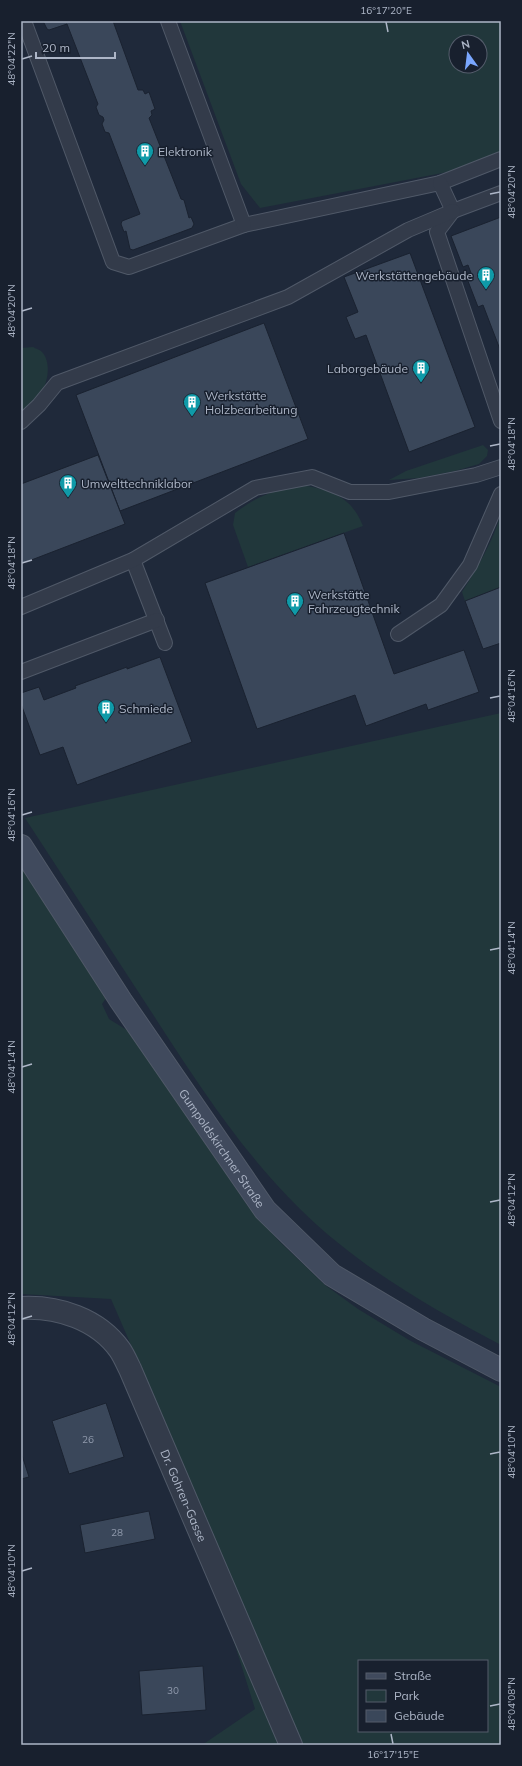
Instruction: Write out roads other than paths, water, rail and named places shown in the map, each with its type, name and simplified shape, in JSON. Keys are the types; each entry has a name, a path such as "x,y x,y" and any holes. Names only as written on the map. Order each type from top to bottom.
{"main road":[{"name":"Gumpoldskirchner Straße","path":"21,846 121,1001 265,1210 332,1275 423,1329 501,1370"}],"street":[{"name":"Dr. Gohren-Gasse","path":"21,1308 63,1311 86,1320 106,1335 120,1350 130,1369 291,1745"}],"lane":[{"path":"24,21 113,262 129,267 244,225 440,183 501,159"},
{"path":"168,21 244,225"},
{"path":"440,183 453,211"},
{"path":"21,422 39,405 57,383 288,297 408,230 501,193"},
{"path":"453,211 437,232 501,421"},
{"path":"21,607 133,560 255,488 312,477 350,492 389,492 476,475 501,467"},
{"path":"398,634 441,606 470,565 501,494"},
{"path":"133,560 165,643"},
{"path":"21,672 157,620"}],"place":[{"name":"Elektronik","path":"145,166"},
{"name":"Werkstättengebäude","path":"486,290"},
{"name":"Laborgebäude","path":"421,383"},
{"name":"Werkstätte Holzbearbeitung","path":"192,417"},
{"name":"Umwelttechniklabor","path":"68,498"},
{"name":"Werkstätte Fahrzeugtechnik","path":"295,616"},
{"name":"Schmiede","path":"106,723"}]}
